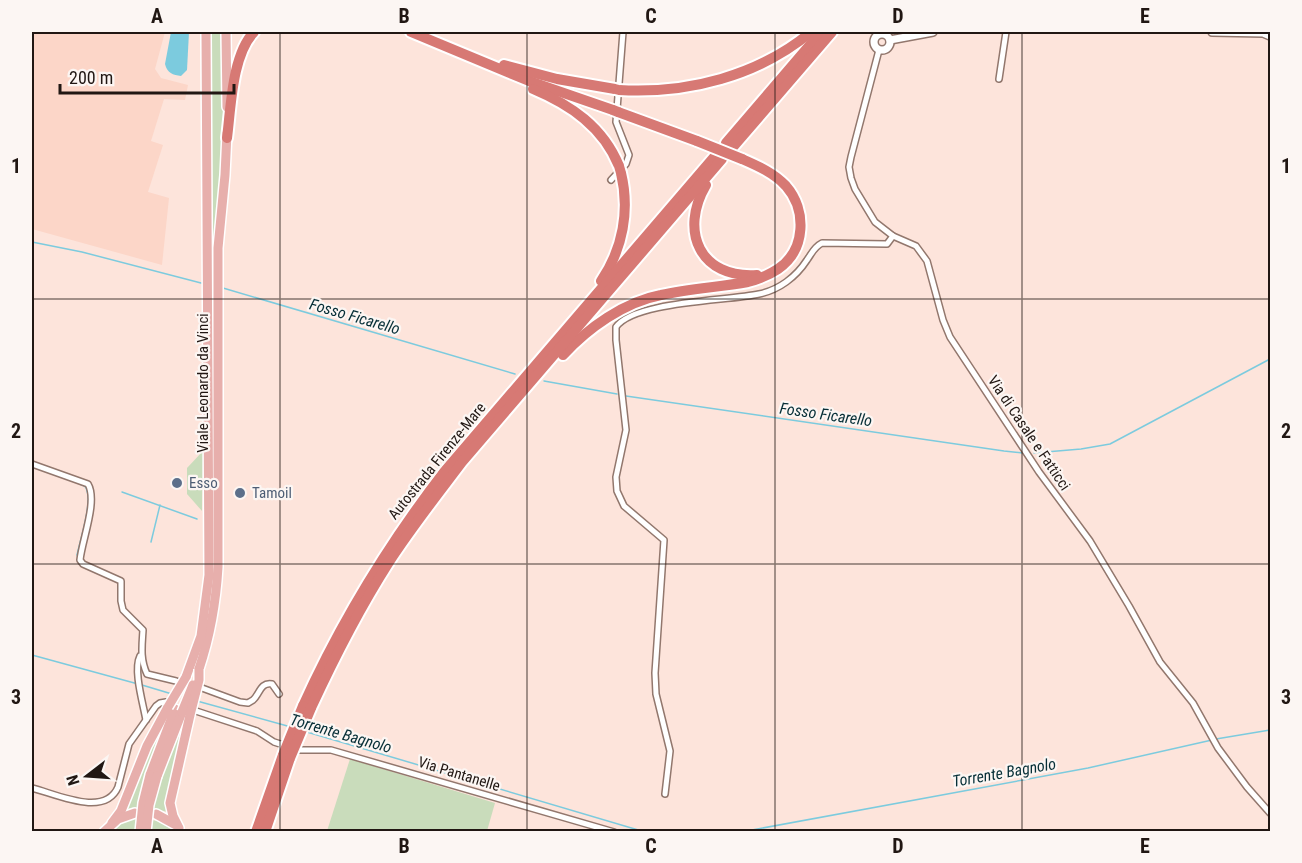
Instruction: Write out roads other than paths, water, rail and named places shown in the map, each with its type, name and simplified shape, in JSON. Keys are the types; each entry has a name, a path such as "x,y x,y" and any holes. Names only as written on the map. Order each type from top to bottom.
{"highway":[{"path":"227,138 238,63 249,37 254,32"},
{"path":"411,32 529,81 697,141 734,150 776,177 797,203 801,225 798,245 778,270 748,282 659,295 622,309 581,337 533,387 522,394"},
{"path":"483,60 568,81 617,90 671,89 710,82 759,64 811,32"},
{"path":"734,150 821,32"},
{"path":"734,150 756,120 832,32"},
{"path":"483,60 586,119 605,140 620,169 626,208 619,244 603,278 567,321 560,336"},
{"path":"721,159 696,207 693,218 700,250 712,264 737,274 754,275 778,270"},
{"name":"Autostrada Firenze-Mare","path":"256,831 286,756 348,616 388,549 444,472 560,336 721,159"},
{"name":"Autostrada Firenze-Mare","path":"307,707 390,561 462,462 721,159"},
{"name":"Autostrada Firenze-Mare","path":"265,831 286,756"}],"main road":[{"name":"Viale Leonardo da Vinci","path":"179,709 186,677 201,636 209,575 206,32"},
{"name":"Viale Leonardo da Vinci","path":"179,709 199,680 199,669 206,649 213,613 218,567 218,248 227,138 226,32"},
{"path":"140,831 143,803 179,709"},
{"path":"104,831 121,811 147,746 179,709"},
{"path":"179,709 171,811 180,830"},
{"path":"146,831 153,776"},
{"path":"112,823 135,813"},
{"path":"156,814 169,820 180,830"}],"street":[{"path":"611,180 626,164 629,154 616,122 623,32"},
{"path":"890,40 933,32"},
{"path":"999,79 1006,32"},
{"path":"1212,32 1263,33 1270,36"},
{"path":"872,34 884,34 890,40 890,45 886,49 879,50 874,44 872,34"},
{"name":"Via di Casale e Fatticci","path":"879,50 849,167 855,189 875,222 893,236 916,246 927,261 950,337 1039,472 1090,541 1130,606 1155,654 1193,703 1217,746 1247,787 1270,813"},
{"path":"664,794 670,751 656,694 655,673 664,540 624,506 617,491 616,477 626,430 616,327 625,318 660,307 747,296 772,290 800,270 814,248 822,243 887,244 893,236"},
{"path":"32,464 88,484 92,490 80,560 83,564 121,581 123,609 143,630 137,673 146,721"},
{"path":"141,654 147,674 176,681"},
{"path":"202,688 243,703 253,700 261,687 266,684 272,684 279,694"},
{"path":"32,788 90,804 107,801 116,794 127,748 158,704 179,709"},
{"name":"Via Pantanelle","path":"179,709 257,731 274,742 299,750 331,750 614,831"}],"water":[{"path":"171,32 189,32 187,70 181,76 167,70 165,64"}],"waterway":[{"name":"Fosso Ficarello","path":"32,242 82,252 201,283"},
{"name":"Fosso Ficarello","path":"223,288 515,374"},
{"name":"Fosso Ficarello","path":"1034,453 1110,444 1270,359"},
{"name":"Fosso Ficarello","path":"544,381 617,394"},
{"name":"Fosso Ficarello","path":"626,396 1023,453"},
{"path":"77,555 88,504 87,489 80,484"},
{"path":"122,492 197,519"},
{"path":"151,542 160,505"},
{"name":"Torrente Bagnolo","path":"32,655 138,684"},
{"name":"Torrente Bagnolo","path":"142,685 172,694"},
{"name":"Torrente Bagnolo","path":"197,701 291,727"},
{"name":"Torrente Bagnolo","path":"1216,739 1270,730"},
{"name":"Torrente Bagnolo","path":"307,732 645,832"},
{"name":"Torrente Bagnolo","path":"741,832 1088,768 1212,740"}],"place":[{"name":"Esso","path":"177,483"},
{"name":"Tamoil","path":"240,493"}]}
